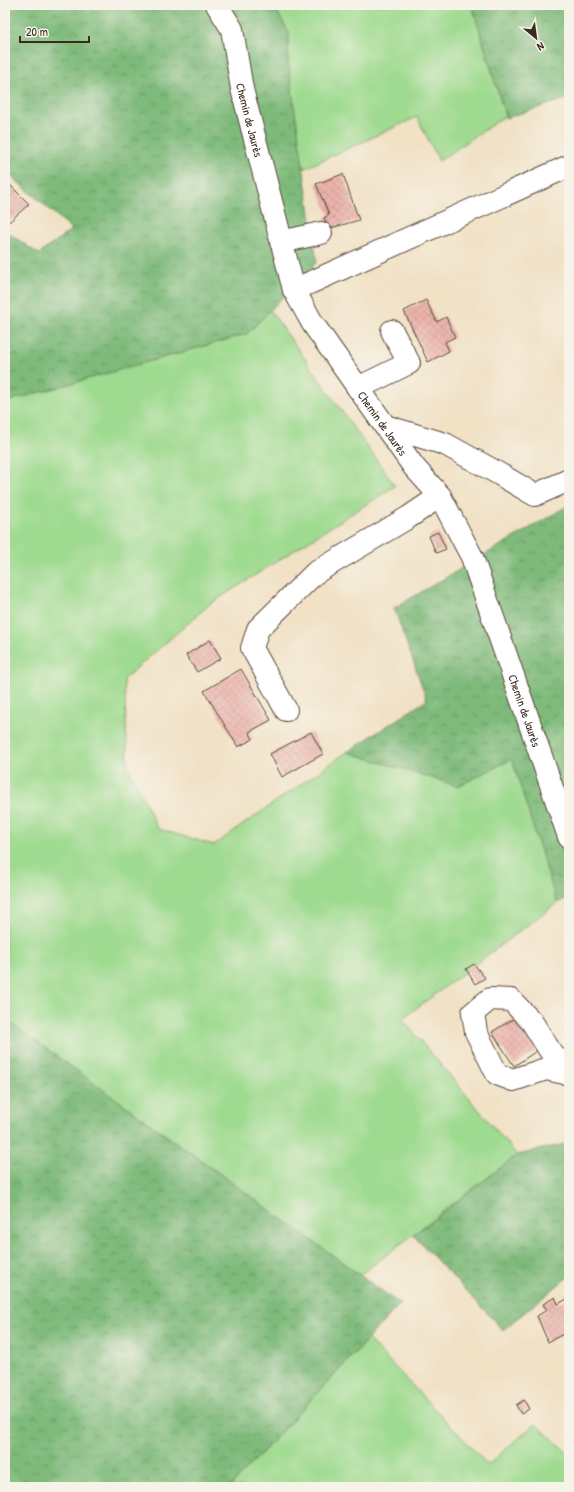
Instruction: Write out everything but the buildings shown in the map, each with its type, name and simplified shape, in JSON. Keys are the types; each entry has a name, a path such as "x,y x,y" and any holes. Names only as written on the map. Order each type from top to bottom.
{"street":[{"name":"Chemin de Jaurès","path":"217,5 232,29 242,89 294,290 313,324 358,388 414,467 440,496 472,557 569,837"},
{"path":"294,290 569,166"},
{"path":"281,242 321,233"},
{"path":"358,388 409,363 392,331"},
{"path":"385,426 445,444 535,495 569,480"},
{"path":"286,710 252,648 258,629 315,573 410,518 440,496"},
{"path":"569,1068 552,1054 532,1022 511,1000 490,999 473,1013 476,1032 497,1074 513,1080 546,1069 569,1074"}],"green space":[{"path":"5,5 273,5 289,32 288,62 317,262 247,334 5,402 5,231 39,254 72,229 5,171"},
{"path":"273,5 472,5 505,116 439,161 417,117 303,169 288,62 289,32"},
{"path":"472,5 569,5 569,98 506,118"},
{"path":"270,310 395,486 210,604 124,679 128,767 158,829 214,845 347,752 458,786 512,759 557,903 402,1019 517,1155 360,1275 5,1019 5,402 247,334"},
{"path":"569,505 569,897 557,903 512,759 458,786 347,752 427,700 394,608"},
{"path":"5,1019 400,1304 230,1487 5,1487"},
{"path":"569,1143 569,1276 503,1330 413,1235 517,1155"},
{"path":"368,1339 488,1465 535,1424 569,1453 569,1487 230,1487"}]}
